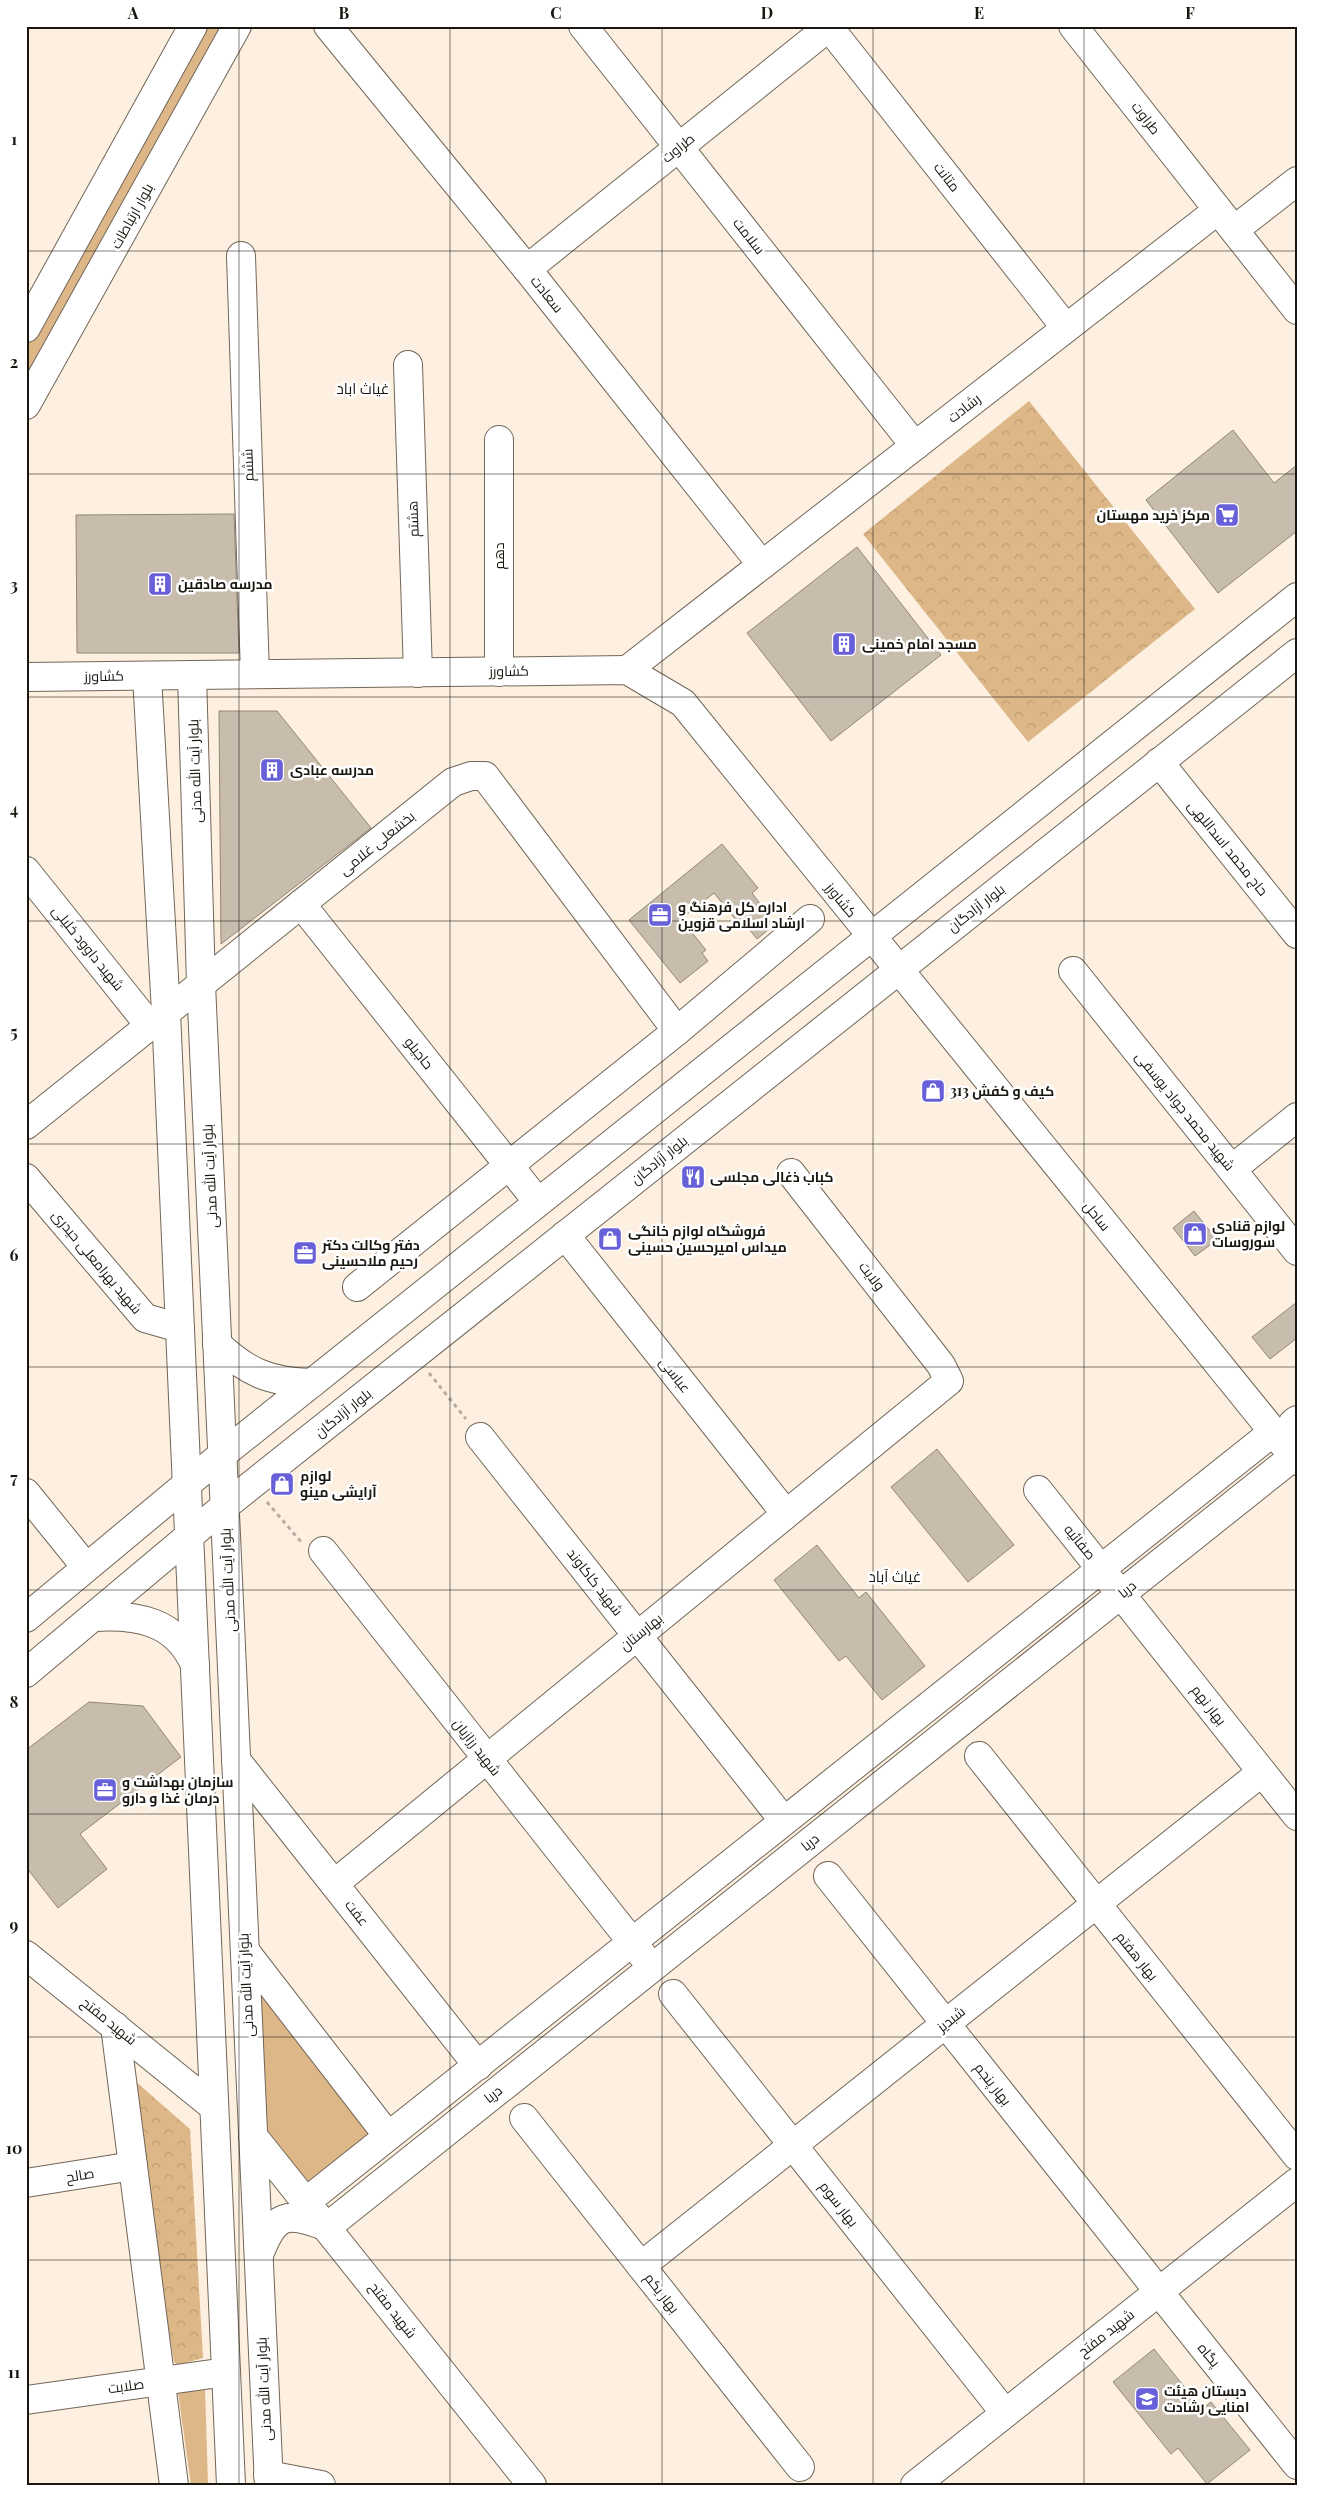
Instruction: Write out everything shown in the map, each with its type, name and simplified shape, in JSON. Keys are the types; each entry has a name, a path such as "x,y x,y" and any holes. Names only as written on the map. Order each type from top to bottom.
{"street":[{"path":"26,328 33,298 193,26"},
{"name":"بلوار ارتباطات","path":"26,405 237,26"},
{"name":"سعادت","path":"328,26 527,269 762,565"},
{"name":"سلامت","path":"583,26 915,446"},
{"name":"طراوت","path":"1073,26 1297,310"},
{"name":"طراوت","path":"527,269 829,27"},
{"name":"متانت","path":"829,27 1066,328"},
{"name":"رشادت","path":"627,670 1066,328 1226,220 1297,181"},
{"name":"ششم","path":"242,256 255,674"},
{"name":"هشتم","path":"408,365 418,673"},
{"name":"دهم","path":"499,440 500,672"},
{"path":"26,1618 187,1482 1297,597"},
{"name":"بلوار آزادگان","path":"26,1673 225,1506 1297,653"},
{"name":"کشاورز","path":"26,677 627,670 683,704 897,970"},
{"name":"بلوار آیت الله مدنی","path":"192,675 201,984 269,2480"},
{"path":"147,676 158,1019 180,1328 231,2485"},
{"name":"حاج محمد اسداللهی","path":"1159,762 1297,934"},
{"name":"بخشعلی غلامی","path":"26,1125 453,782 471,776 485,776 677,1031"},
{"name":"شهید داوود خلیلی","path":"26,871 158,1019"},
{"name":"حاجیلو","path":"301,904 538,1202"},
{"path":"357,1287 677,1031 810,919"},
{"name":"ساحل","path":"897,970 1288,1425 1295,1459"},
{"name":"شهید محمد جواد یوسفی","path":"1073,971 1297,1251"},
{"path":"1232,1169 1297,1117"},
{"name":"ولایت","path":"791,1173 941,1365 949,1381"},
{"name":"شهید بهرامعلی حیدری","path":"26,1178 144,1318 180,1328"},
{"name":"عباسی","path":"565,1235 786,1514"},
{"path":"218,1344 237,1362 260,1375 285,1382 312,1383"},
{"name":"بهارستان","path":"334,1884 949,1381"},
{"path":"307,2201 1101,1569 1288,1425"},
{"name":"شهید کاکاوند","path":"480,1437 784,1821"},
{"name":"دریا","path":"327,2227 1121,1594 1295,1459"},
{"name":"صفائیه","path":"1038,1490 1121,1594"},
{"path":"26,1493 86,1567"},
{"name":"شهید رزازیان","path":"323,1551 652,1968"},
{"name":"بهار نهم","path":"1121,1594 1297,1816"},
{"path":"93,1617 135,1617 155,1624 172,1634 188,1648 195,1665"},
{"path":"935,1701 955,1726"},
{"name":"بهار هفتم","path":"979,1756 1297,2156"},
{"name":"عفت","path":"236,1760 478,2066"},
{"name":"شبدیز","path":"641,2266 1262,1772"},
{"name":"بهار پنجم","path":"828,1876 1158,2292"},
{"path":"245,1952 388,2136"},
{"name":"شهید مفتح","path":"26,1955 214,2107"},
{"name":"بهار سوم","path":"673,1994 1005,2414"},
{"path":"115,2026 174,2485"},
{"name":"بهار یکم","path":"524,2118 800,2467"},
{"name":"شهید مفتح","path":"253,2136 307,2201 532,2485"},
{"name":"صالح","path":"26,2183 133,2166"},
{"name":"شهید مفتح","path":"916,2485 1297,2182"},
{"path":"222,2280 259,2268 268,2234 276,2224 286,2218 299,2217 327,2227"},
{"name":"پگاه","path":"1158,2292 1297,2465"},
{"name":"صلابت","path":"26,2400 226,2372"},
{"path":"269,2480 321,2485"}],"path":[{"path":"415,1355 480,1437"},
{"path":"253,1484 305,1547 323,1551"}],"green space":[{"path":"193,26 237,26 26,405 26,328"},
{"path":"1029,401 1195,609 1028,742 863,534"},
{"path":"245,1951 388,2136 307,2201 253,2136"},
{"path":"127,2074 190,2129 203,2358 178,2365 174,2362"},
{"path":"205,2389 208,2485 191,2485 178,2392"}],"building":[{"name":"مرکز خرید مهستان","path":"1233,430 1274,483 1297,465 1297,531 1218,593 1146,500"},
{"name":"مدرسه صادقین","path":"234,514 239,653 77,653 76,515"},
{"name":"مسجد امام خمینی","path":"857,547 941,655 831,741 747,633"},
{"name":"مدرسه عبادی","path":"219,711 277,711 371,828 221,944"},
{"name":"اداره کل فرهنگ و ارشاد اسلامی قزوین","path":"722,844 758,888 752,893 764,909 761,911 773,926 757,939 744,923 741,926 714,893 681,919 706,950 702,953 708,961 680,983 629,920"},
{"name":"لوازم قنادی سوروسات","path":"1194,1211 1217,1240 1195,1256 1173,1228"},
{"path":"1297,1302 1297,1338 1270,1359 1252,1337"},
{"path":"937,1449 1014,1545 968,1582 891,1487"},
{"path":"817,1545 859,1598 866,1592 925,1666 882,1700 846,1656 839,1661 774,1580"},
{"path":"89,1702 143,1706 181,1757 80,1834 107,1869 58,1908 26,1867 26,1750"},
{"path":"1154,2349 1202,2409 1211,2402 1250,2450 1207,2484 1178,2448 1171,2454 1113,2382"}],"place":[{"name":"مرکز خرید مهستان","path":"1227,515"},
{"name":"مدرسه صادقین","path":"160,584"},
{"name":"مسجد امام خمینی","path":"844,644"},
{"name":"مدرسه عبادی","path":"272,770"},
{"name":"اداره کل فرهنگ و ارشاد اسلامی قزوین","path":"660,915"},
{"name":"کیف و کفش 313","path":"933,1091"},
{"name":"کباب ذغالی مجلسی","path":"693,1177"},
{"name":"لوازم قنادی سوروسات","path":"1195,1234"},
{"name":"فروشگاه لوازم خانگی میداس امیرحسین حسینی","path":"610,1239"},
{"name":"دفتر وکالت دکتر رحیم ملاحسینی","path":"305,1253"},
{"name":"لوازم آرایشی مینو","path":"282,1484"},
{"name":"سازمان بهداشت و درمان غذا و دارو","path":"105,1790"},
{"name":"دبستان هیئت امنایی رشادت","path":"1147,2399"}],"district":[{"name":"غیاث اباد","path":"363,389"},
{"name":"غیاث آباد","path":"895,1577"}]}
